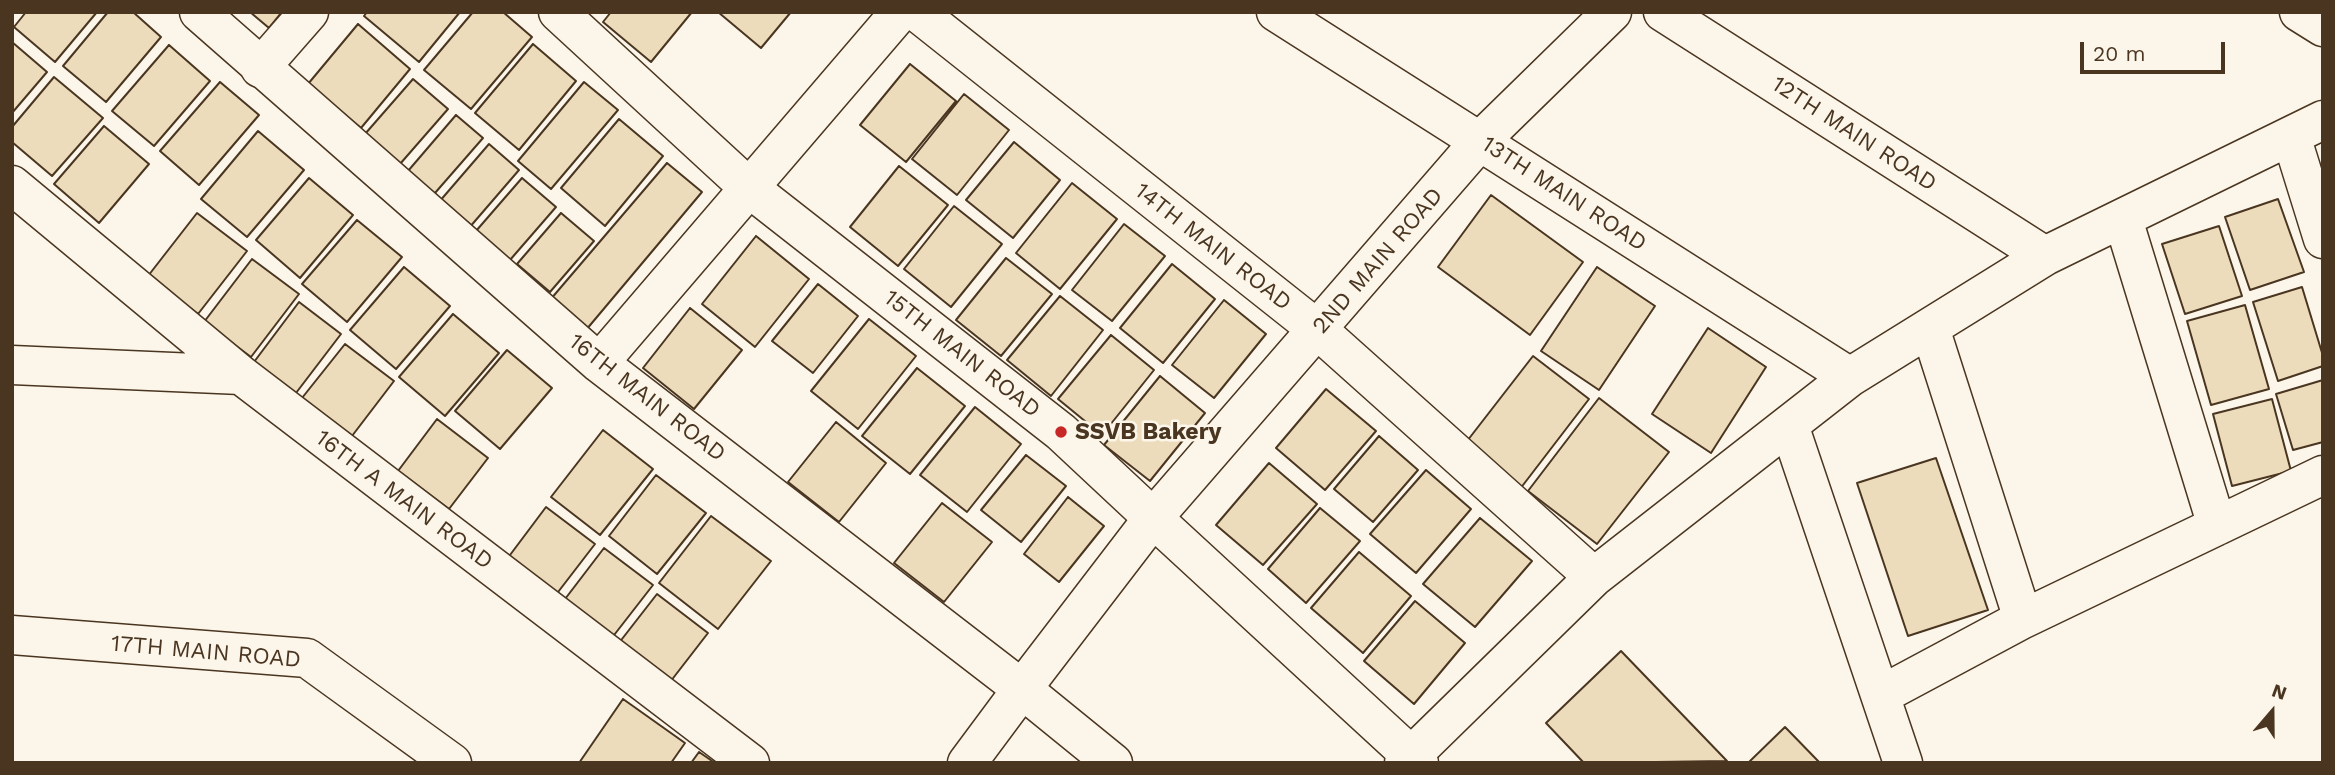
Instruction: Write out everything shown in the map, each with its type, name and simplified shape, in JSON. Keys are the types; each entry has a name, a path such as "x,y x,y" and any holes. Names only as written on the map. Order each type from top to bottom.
{"street":[{"name":"16TH MAIN ROAD","path":"199,12 599,363 1114,763"},
{"path":"260,68 309,12"},
{"name":"15TH MAIN ROAD","path":"558,12 748,187 1061,432 1411,760"},
{"path":"599,363 900,12"},
{"name":"14TH MAIN ROAD","path":"917,12 1318,330 1594,577"},
{"name":"13TH MAIN ROAD","path":"1276,12 1850,377"},
{"name":"2ND MAIN ROAD","path":"967,763 1153,518 1480,141 1612,12"},
{"name":"12TH MAIN ROAD","path":"1663,12 2045,257"},
{"path":"2299,12 2323,27"},
{"path":"1411,760 1594,577 1850,377 2045,257 2307,128 2323,239"},
{"name":"16TH A MAIN ROAD","path":"12,185 241,375 750,763"},
{"path":"2123,219 2217,526"},
{"path":"1930,328 2023,620"},
{"path":"12,365 241,375"},
{"path":"1789,425 1903,763"},
{"path":"1881,695 2023,620 2323,475"},
{"name":"17TH MAIN ROAD","path":"12,635 307,658 452,763"}],"building":[{"path":"26,12 97,12 55,62 14,27"},
{"path":"108,12 133,12 161,37 106,102 63,66"},
{"path":"250,12 282,12 269,28"},
{"path":"367,12 460,12 419,62 364,16"},
{"path":"473,12 503,12 532,37 471,109 424,70"},
{"path":"611,12 692,12 651,62 603,22"},
{"path":"718,12 791,12 761,48"},
{"path":"358,24 410,69 361,128 308,84"},
{"path":"12,42 47,72 12,113"},
{"path":"533,44 576,81 519,150 475,113"},
{"path":"169,45 210,81 154,146 112,111"},
{"path":"910,64 956,101 906,162 860,125"},
{"path":"54,77 103,118 52,176 12,142 12,127"},
{"path":"413,79 448,109 400,164 365,134"},
{"path":"220,82 259,115 199,185 160,151"},
{"path":"584,82 618,110 551,189 518,161"},
{"path":"964,94 1009,130 957,195 912,159"},
{"path":"456,115 483,138 428,201 402,178"},
{"path":"619,119 663,156 605,226 561,188"},
{"path":"104,126 149,164 99,223 54,184"},
{"path":"258,131 304,170 247,237 201,199"},
{"path":"1014,142 1060,180 1013,238 966,200"},
{"path":"489,144 519,170 469,228 439,202"},
{"path":"667,163 702,192 586,330 550,300"},
{"path":"899,166 948,205 898,266 850,227"},
{"path":"309,178 353,215 300,278 256,240"},
{"path":"522,178 556,207 510,260 476,231"},
{"path":"1072,183 1117,219 1060,289 1016,253"},
{"path":"1491,195 1583,262 1530,335 1438,267"},
{"path":"2278,199 2304,272 2250,290 2225,217"},
{"path":"954,206 1002,244 951,307 904,269"},
{"path":"197,213 247,251 198,314 148,276"},
{"path":"561,213 594,241 550,292 517,264"},
{"path":"357,220 402,257 347,322 302,284"},
{"path":"1124,224 1165,256 1112,321 1072,290"},
{"path":"2219,226 2242,296 2185,314 2162,244"},
{"path":"756,236 809,279 755,347 702,304"},
{"path":"1006,258 1052,294 1001,356 956,320"},
{"path":"252,259 299,294 251,357 204,322"},
{"path":"1172,264 1215,299 1163,363 1120,328"},
{"path":"404,267 450,306 396,369 350,330"},
{"path":"1597,267 1655,306 1599,390 1541,351"},
{"path":"818,284 858,316 813,373 772,341"},
{"path":"2302,287 2323,356 2323,366 2278,381 2253,302"},
{"path":"1060,296 1103,330 1051,396 1007,360"},
{"path":"1224,300 1266,334 1214,398 1172,365"},
{"path":"299,302 341,334 296,393 254,362"},
{"path":"2245,305 2269,389 2211,405 2187,321"},
{"path":"690,308 742,350 694,409 643,368"},
{"path":"453,314 499,353 445,416 399,377"},
{"path":"869,319 916,356 858,429 811,391"},
{"path":"1708,328 1766,367 1711,453 1652,414"},
{"path":"1111,335 1154,370 1102,435 1058,399"},
{"path":"345,344 394,381 352,436 302,398"},
{"path":"507,350 552,388 500,449 455,411"},
{"path":"1533,356 1589,399 1520,489 1464,445"},
{"path":"917,368 965,406 910,474 862,436"},
{"path":"1160,376 1205,413 1150,481 1104,445"},
{"path":"2323,380 2323,442 2293,450 2276,394"},
{"path":"1326,389 1376,431 1325,490 1276,448"},
{"path":"1599,398 1669,452 1597,544 1528,491"},
{"path":"2272,399 2291,471 2232,486 2213,414"},
{"path":"975,407 1021,444 967,512 920,475"},
{"path":"437,419 488,458 449,509 398,471"},
{"path":"836,422 886,463 839,522 788,482"},
{"path":"603,430 653,469 600,535 551,497"},
{"path":"1379,436 1418,470 1373,522 1334,489"},
{"path":"1026,455 1066,486 1021,542 981,510"},
{"path":"1936,458 1988,610 1908,636 1857,483"},
{"path":"1269,463 1317,504 1263,565 1216,525"},
{"path":"1426,470 1471,509 1416,573 1370,534"},
{"path":"656,475 706,513 657,574 609,536"},
{"path":"1068,497 1104,526 1059,582 1024,554"},
{"path":"942,503 992,542 944,602 894,563"},
{"path":"546,507 595,544 555,596 507,559"},
{"path":"1320,508 1360,541 1306,603 1268,569"},
{"path":"711,516 771,561 718,629 659,583"},
{"path":"1480,518 1532,561 1475,627 1423,584"},
{"path":"604,548 653,585 611,639 562,603"},
{"path":"1359,552 1411,596 1363,653 1311,608"},
{"path":"657,594 708,633 667,686 615,648"},
{"path":"1415,601 1465,643 1414,704 1364,661"},
{"path":"1621,651 1727,761 1584,763 1546,723"},
{"path":"623,699 685,743 671,763 579,763"},
{"path":"1785,727 1820,763 1748,763"},
{"path":"699,752 715,763 691,763"}],"place":[{"name":"SSVB Bakery","path":"1061,432"}]}
